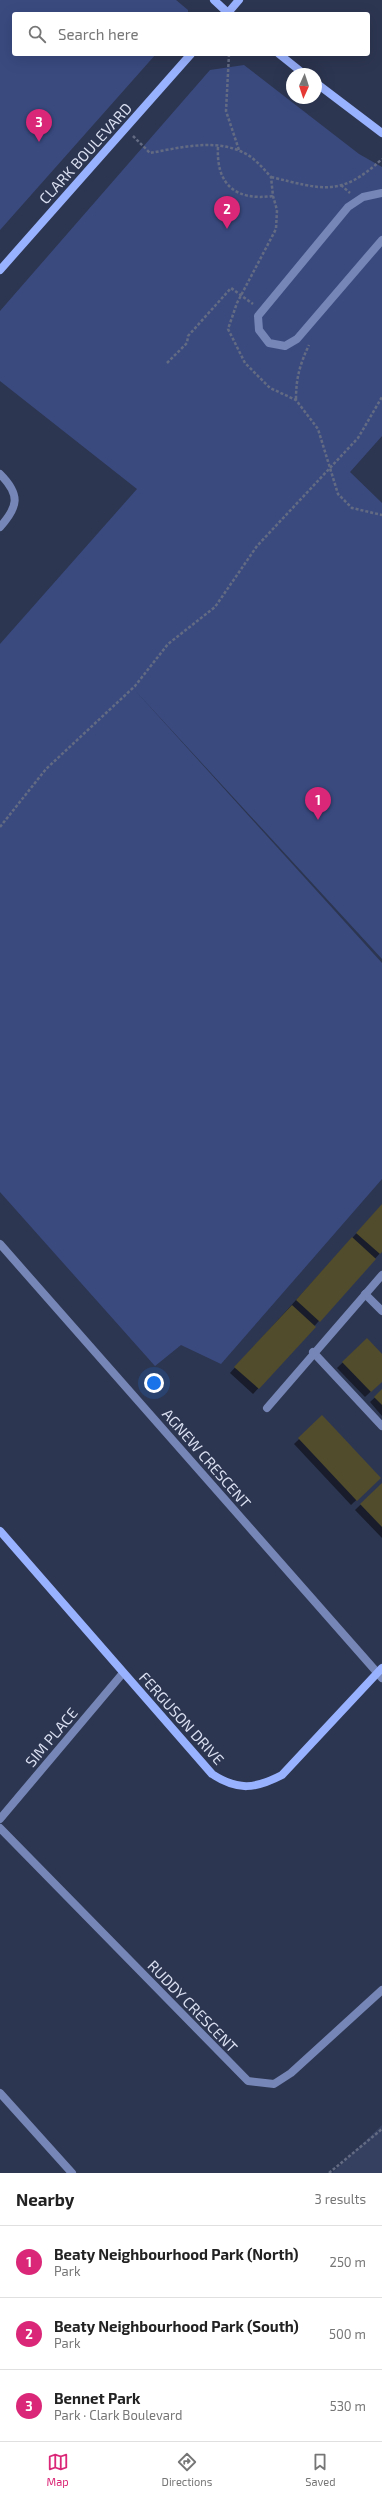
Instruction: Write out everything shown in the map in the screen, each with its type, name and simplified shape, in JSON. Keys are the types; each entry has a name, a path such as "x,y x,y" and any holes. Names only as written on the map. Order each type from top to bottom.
{"street":[{"path":"214,0 226,12"},
{"path":"230,12 239,0"},
{"name":"CLARK BOULEVARD","path":"0,270 189,56"},
{"path":"282,56 296,68"},
{"path":"322,88 382,133"},
{"path":"382,193 363,197 348,207 258,316 260,330 269,343 285,346 298,339 382,240"},
{"path":"0,474 10,486 15,501 13,513 0,527"},
{"name":"AGNEW CRESCENT","path":"0,1244 380,1674"},
{"path":"267,1408 313,1352 382,1275"},
{"path":"365,1294 382,1311"},
{"path":"313,1352 382,1426"},
{"name":"FERGUSON DRIVE","path":"1,1535 212,1774 225,1783 242,1787 265,1784 282,1775 380,1674"},
{"name":"SIM PLACE","path":"0,1818 123,1673"},
{"name":"RUDDY CRESCENT","path":"0,1828 248,2081 274,2084 291,2073 382,1990"},
{"path":"0,2093 72,2173"}],"path":[{"path":"229,56 226,111 239,150"},
{"path":"218,147 217,162 222,178 236,193 255,198 273,196"},
{"path":"272,176 318,188 351,184 382,159"},
{"path":"167,362 186,342 188,336 231,288 262,311"},
{"path":"296,400 296,382 299,365 309,345"},
{"path":"0,827 46,770 136,686 168,644 215,606 257,546 358,438 382,397"},
{"path":"329,2173 382,2129"}],"shaded area":[{"path":"0,0 176,0 188,10 188,12 12,12 12,56 154,56 0,230"},
{"path":"244,65 286,98 286,104 294,104 359,154 382,167 382,436 350,472 382,503 382,959 132,687 382,963 382,1179 221,1364 181,1345 155,1366 0,1192 0,644 137,489 0,381 0,311 210,70"},
{"path":"382,2125 382,2173 332,2173"}],"building":[{"path":"382,1204 382,1252 380,1254 356,1233"},
{"path":"352,1237 376,1259 320,1322 296,1300"},
{"path":"292,1305 316,1327 259,1389 234,1367"},
{"path":"367,1338 382,1354 382,1382 371,1392 342,1362"},
{"path":"382,1389 382,1405 374,1397"},
{"path":"322,1415 381,1478 357,1501 298,1438"},
{"path":"382,1483 382,1527 360,1504"}],"place":[{"name":"Bennet Park","path":"39,142"},
{"name":"Beaty Neighbourhood Park (South)","path":"227,229"},
{"name":"Beaty Neighbourhood Park (North)","path":"318,820"}]}
